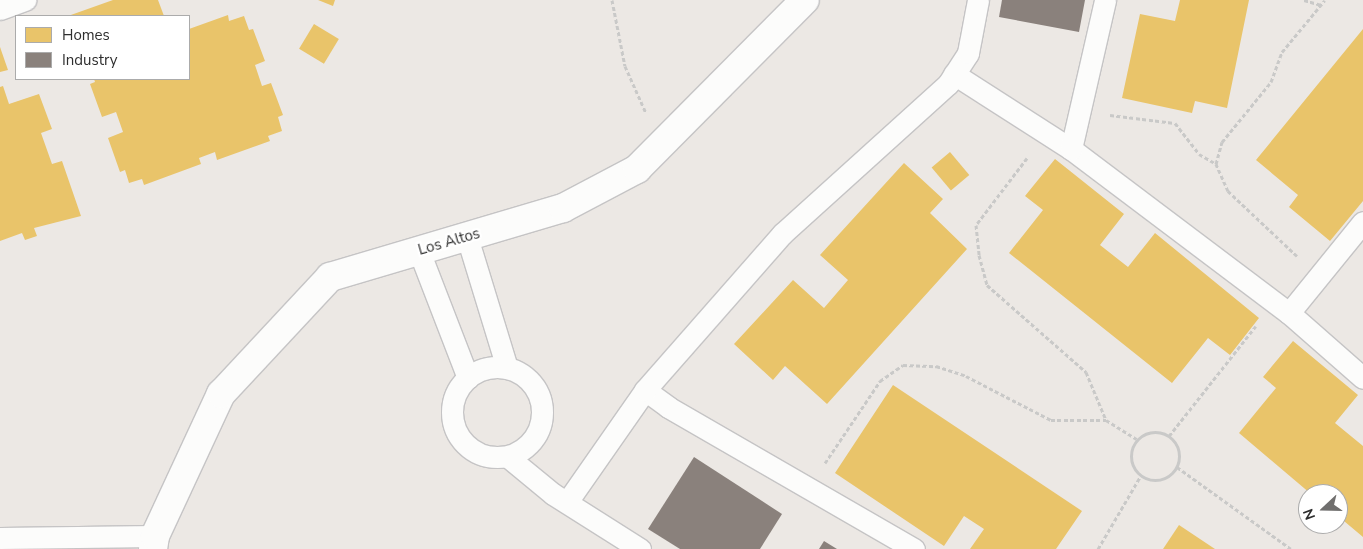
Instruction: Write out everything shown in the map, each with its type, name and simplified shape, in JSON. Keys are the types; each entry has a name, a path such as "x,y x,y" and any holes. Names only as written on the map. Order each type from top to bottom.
{"street":[{"name":"Los Altos","path":"154,543 221,394 330,277 563,208 637,169 805,0"}],"lane":[{"path":"0,9 25,0"},
{"path":"567,502 646,390 782,234 948,84 968,53 978,0"},
{"path":"1072,149 1105,0"},
{"path":"954,74 1072,149 1282,308 1363,378"},
{"path":"1282,308 1363,222"},
{"path":"467,237 507,368"},
{"path":"419,250 468,378"},
{"path":"497,366 507,368 519,371 535,386 542,406 540,428 528,446 508,456 486,457 467,446 454,428 451,406 459,385 468,378 483,369 497,366"},
{"path":"646,390 668,407 914,549"},
{"path":"508,456 567,502 640,549"},
{"path":"0,538 154,543"}],"path":[{"path":"612,0 625,66 640,102 663,142"},
{"path":"1304,0 1321,5"},
{"path":"1216,164 1222,142 1271,82 1282,52 1325,0"},
{"path":"1081,108 1128,119 1175,123 1199,154 1216,164 1228,191 1300,259"},
{"path":"1047,133 976,225 979,254 987,285 1086,372 1106,420"},
{"path":"1169,436 1282,308"},
{"path":"809,488 880,381 903,365 936,366 966,376 1051,420 1106,420 1137,439"},
{"path":"1140,477 1130,458 1137,439 1147,433 1169,436"},
{"path":"1140,477 1162,480 1176,467 1179,455 1169,436"},
{"path":"1176,467 1291,549"},
{"path":"1098,549 1140,477"}],"building: Homes":[{"path":"113,0 158,0 164,15 71,15"},
{"path":"318,0 335,0 333,6"},
{"path":"1180,0 1249,0 1227,108 1195,101 1192,113 1122,98 1140,14 1175,21"},
{"path":"228,15 229,21 244,16 249,30 253,29 265,61 255,65 262,86 271,83 283,115 278,117 282,131 268,136 270,141 217,160 215,152 199,158 201,164 144,185 142,179 129,183 125,170 120,172 108,138 123,132 116,112 102,117 90,84 95,82 94,80 190,80 190,29"},
{"path":"314,24 339,39 324,64 299,49"},
{"path":"1363,29 1363,201 1330,241 1289,207 1298,195 1256,160"},
{"path":"0,47 8,70 0,72"},
{"path":"3,86 9,104 39,94 52,129 41,133 52,164 62,161 81,216 34,228 37,236 25,240 22,233 0,241 0,87"},
{"path":"950,152 969,175 951,190 932,167"},
{"path":"1055,159 1124,214 1100,245 1128,267 1155,233 1259,318 1230,355 1208,338 1172,383 1009,253 1043,210 1025,196"},
{"path":"904,163 943,199 930,213 967,249 827,404 785,366 773,380 734,344 793,280 824,308 848,280 820,255"},
{"path":"1293,341 1358,395 1335,423 1363,446 1363,537 1348,524 1348,484 1299,484 1239,433 1276,388 1263,377"},
{"path":"893,385 1082,511 1056,549 970,549 984,529 964,516 944,546 835,473"},
{"path":"1179,525 1215,549 1163,549"}],"building: Industry":[{"path":"1002,0 1085,0 1079,32 999,17"},
{"path":"694,457 782,514 760,549 680,549 648,529"},
{"path":"824,541 837,549 819,549"}]}
